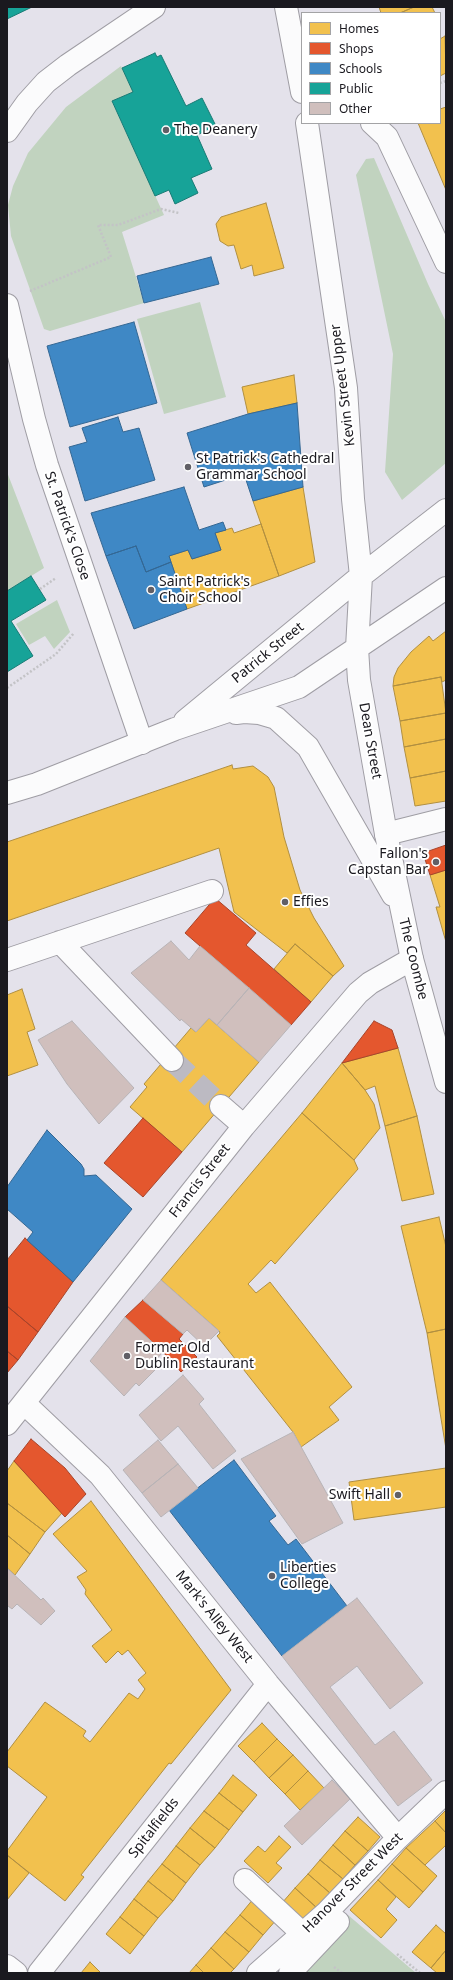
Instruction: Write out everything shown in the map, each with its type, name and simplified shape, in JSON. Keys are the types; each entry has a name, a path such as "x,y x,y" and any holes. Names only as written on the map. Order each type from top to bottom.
{"street":[{"path":"7,131 46,82 68,65 154,7"},
{"path":"286,7 301,87"},
{"name":"Kevin Street Upper","path":"307,124 346,388 353,499 362,576 357,648"},
{"path":"373,124 387,136 446,262"},
{"name":"St. Patrick's Close","path":"16,299 34,419 47,465 142,743"},
{"name":"Patrick Street","path":"175,729 362,576 446,510"},
{"name":"Patrick Street","path":"7,794 175,729 299,687 446,588"},
{"name":"Dean Street","path":"357,648 359,680 386,834"},
{"path":"175,729 217,717 244,712 259,713 276,718 301,739 314,756 377,868 391,889 403,918"},
{"path":"386,834 446,819"},
{"name":"The Coombe","path":"386,834 412,959 446,1082"},
{"path":"7,960 212,891"},
{"path":"60,942 172,1060"},
{"name":"Francis Street","path":"7,1424 244,1126 358,993 370,983 412,959"},
{"path":"221,1106 244,1126"},
{"name":"Mark's Alley West","path":"24,1403 100,1475 268,1684 398,1838"},
{"name":"Spitalfields","path":"39,1973 268,1684"},
{"name":"Hanover Street West","path":"258,1973 326,1913 398,1838 446,1792"},
{"path":"245,1880 302,1934"},
{"path":"290,1973 338,1922 326,1913"},
{"path":"7,1966 16,1973"}],"path":[{"path":"16,299 112,257 98,225 118,225 161,209 179,213"},
{"path":"7,688 56,654 76,632"},
{"path":"397,1954 420,1973"}],"green space":[{"path":"121,66 133,92 112,102 164,215 122,232 144,303 50,331 44,329 11,236 8,205 13,186 28,153 66,107"},
{"path":"374,158 428,284 446,322 446,463 402,500 385,472 393,354 356,175 366,159"},
{"path":"200,302 226,397 164,414 137,319"},
{"path":"7,472 44,568 7,591"},
{"path":"57,600 70,632 54,649 45,636 29,645 16,624"},
{"path":"348,1915 416,1973 298,1973"}],"building: Homes":[{"path":"379,7 414,7 402,12 381,12"},
{"path":"414,7 432,7 434,12 402,12"},
{"path":"445,36 446,73 441,76 441,38"},
{"path":"446,107 446,190 418,124 441,124 441,109"},
{"path":"266,203 284,268 254,276 252,265 241,269 234,245 228,246 220,241 216,224 221,217"},
{"path":"294,375 297,403 248,414 242,387"},
{"path":"303,487 315,562 279,576 253,501"},
{"path":"261,524 279,576 187,609 169,556 188,550 192,559 221,550 215,533 232,528 234,533"},
{"path":"446,631 446,680 442,682 441,677 393,686 394,677 398,668 411,652 429,636 433,641"},
{"path":"441,677 446,713 400,721 393,686"},
{"path":"446,713 446,739 404,747 400,721"},
{"path":"446,739 446,771 410,778 404,747"},
{"path":"232,765 233,769 253,766 268,777 274,787 284,837 300,890 314,918 344,966 333,976 295,944 287,953 234,912 219,848 7,921 7,842"},
{"path":"446,771 446,801 415,806 410,778"},
{"path":"446,870 446,942 436,907 440,907 430,875"},
{"path":"295,944 333,976 311,1002 274,969"},
{"path":"22,989 35,1029 27,1032 38,1065 7,1076 7,995"},
{"path":"209,1018 259,1062 182,1152 130,1107 147,1087 144,1084 161,1064 165,1068 174,1048 191,1028 196,1032"},
{"path":"398,1048 417,1116 385,1126 375,1086 365,1090 342,1063"},
{"path":"342,1063 365,1090 374,1104 380,1128 354,1160 302,1113"},
{"path":"302,1113 354,1160 358,1169 275,1264 271,1260 248,1284 256,1293 270,1282 352,1387 329,1407 339,1420 301,1447 293,1432 217,1336 220,1333 219,1331 161,1280"},
{"path":"417,1116 434,1194 402,1201 385,1126"},
{"path":"439,1217 446,1247 446,1329 427,1333 401,1226"},
{"path":"446,1329 446,1449 427,1333"},
{"path":"14,1461 62,1513 45,1532 7,1503 7,1471"},
{"name":"Swift Hall","path":"446,1468 446,1507 354,1520 349,1482"},
{"path":"91,1501 231,1690 171,1764 169,1763 81,1875 84,1877 65,1901 7,1855 7,1851 47,1797 7,1766 7,1752 45,1702 86,1731 83,1736 90,1742 129,1693 138,1699 145,1689 138,1680 146,1673 128,1650 122,1655 118,1651 106,1663 92,1646 112,1630 85,1594 86,1590 77,1577 87,1571 53,1534"},
{"path":"7,1503 45,1532 30,1554 7,1535"},
{"path":"7,1535 30,1554 15,1575 7,1568"},
{"path":"262,1723 277,1739 254,1762 238,1746"},
{"path":"277,1739 293,1755 269,1778 254,1762"},
{"path":"293,1755 308,1771 285,1794 269,1778"},
{"path":"308,1771 324,1788 300,1810 285,1794"},
{"path":"233,1775 257,1795 243,1812 219,1793"},
{"path":"219,1793 243,1812 229,1830 204,1811"},
{"path":"446,1810 446,1833 435,1821"},
{"path":"204,1811 229,1830 215,1848 190,1828"},
{"path":"358,1817 380,1837 368,1851 345,1831"},
{"path":"435,1821 446,1833 446,1845 425,1865 406,1848"},
{"path":"190,1828 215,1848 200,1865 176,1846"},
{"path":"345,1831 368,1851 355,1865 333,1845"},
{"path":"279,1836 291,1847 276,1863 282,1868 268,1883 244,1861 258,1846 265,1852"},
{"path":"333,1845 355,1865 343,1879 320,1860"},
{"path":"176,1846 200,1865 186,1883 162,1864"},
{"path":"406,1848 437,1876 423,1892 392,1864"},
{"path":"7,1855 29,1873 7,1900"},
{"path":"320,1860 343,1879 330,1893 308,1874"},
{"path":"162,1864 186,1883 173,1901 148,1881"},
{"path":"392,1864 423,1892 409,1908 378,1880"},
{"path":"308,1874 330,1893 317,1908 295,1888"},
{"path":"378,1880 396,1897 386,1909 397,1920 381,1938 350,1910"},
{"path":"148,1881 173,1901 158,1918 134,1899"},
{"path":"295,1888 317,1908 305,1922 282,1903"},
{"path":"254,1898 277,1919 263,1935 240,1915"},
{"path":"134,1899 158,1918 144,1936 120,1917"},
{"path":"240,1915 263,1935 249,1952 225,1932"},
{"path":"120,1917 144,1936 130,1954 106,1934"},
{"path":"436,1925 446,1934 446,1950 431,1968 412,1952"},
{"path":"225,1932 249,1952 234,1969 211,1948"},
{"path":"211,1948 234,1969 230,1973 204,1973 196,1965"},
{"path":"446,1950 446,1973 437,1973 431,1968"},
{"path":"90,1962 101,1973 81,1973"},
{"path":"196,1965 204,1973 189,1973"}],"building: Shops":[{"name":"Fallon's Capstan Bar","path":"446,845 446,870 430,875 423,853"},
{"path":"215,898 256,933 246,945 311,1002 291,1025 185,933"},
{"path":"374,1021 392,1030 398,1048 342,1063"},
{"path":"143,1118 182,1152 143,1197 104,1163"},
{"path":"25,1238 73,1282 38,1332 7,1306 7,1260"},
{"path":"143,1300 183,1334 179,1339 197,1357 181,1372 163,1352 125,1317"},
{"path":"7,1306 38,1332 18,1360 7,1351"},
{"path":"7,1351 18,1360 7,1373"},
{"path":"31,1439 65,1468 86,1494 65,1517 14,1461"}],"building: Schools":[{"path":"211,257 219,284 144,303 137,276"},
{"path":"134,322 157,403 70,427 47,346"},
{"name":"St Patrick's Cathedral Grammar School","path":"297,403 303,487 253,501 244,474 204,487 187,433 248,414"},
{"path":"118,417 123,432 139,428 155,480 85,501 69,447 87,442 82,428"},
{"path":"184,487 199,530 223,522 226,530 215,533 221,550 192,559 188,550 169,556 171,562 146,572 136,546 106,556 91,513"},
{"path":"136,546 146,572 171,562 187,609 134,629 106,556"},
{"path":"47,1130 81,1164 84,1169 84,1176 96,1175 132,1209 73,1282 27,1240 33,1232 7,1209 7,1187"},
{"name":"Liberties College","path":"234,1460 276,1516 269,1521 288,1545 296,1539 347,1606 282,1656 169,1510"}],"building: Public":[{"path":"7,7 32,7 7,19"},
{"name":"The Deanery","path":"155,53 157,57 161,55 186,106 202,98 216,126 197,135 212,169 191,178 198,193 175,204 169,190 155,196 112,101 133,92 122,68"},
{"path":"31,576 46,600 11,621 33,656 7,672 7,591"}],"building: Other":[{"path":"171,941 189,960 200,946 249,988 217,1025 209,1018 196,1032 181,1019 180,1021 131,973"},
{"path":"249,988 291,1025 259,1062 217,1025"},
{"path":"72,1021 134,1088 99,1124 67,1084 38,1040"},
{"path":"161,1280 219,1331 204,1346 187,1330 183,1334 143,1300"},
{"name":"Former Old Dublin Restaurant","path":"125,1317 163,1352 152,1364 156,1369 139,1386 136,1383 124,1396 90,1361"},
{"path":"183,1375 204,1399 199,1404 236,1451 213,1469 178,1426 161,1441 139,1415"},
{"path":"293,1432 343,1523 302,1544 241,1459"},
{"path":"158,1440 178,1464 142,1493 123,1470"},
{"path":"178,1464 198,1488 161,1517 142,1493"},
{"path":"7,1568 41,1600 43,1598 55,1611 41,1625 17,1604 12,1609 8,1606 7,1608"},
{"path":"357,1598 423,1683 390,1709 357,1666 330,1687 375,1745 394,1731 432,1780 398,1806 282,1656"},
{"path":"332,1780 350,1799 302,1845 284,1826"}],"tunnel":[{"path":"172,1060 221,1106"}],"place":[{"name":"The Deanery","path":"166,130"},
{"name":"St Patrick's Cathedral Grammar School","path":"188,467"},
{"name":"Saint Patrick's Choir School","path":"151,590"},
{"name":"Fallon's Capstan Bar","path":"436,862"},
{"name":"Effies","path":"285,902"},
{"name":"Former Old Dublin Restaurant","path":"127,1356"},
{"name":"Swift Hall","path":"398,1495"},
{"name":"Liberties College","path":"272,1576"}]}
